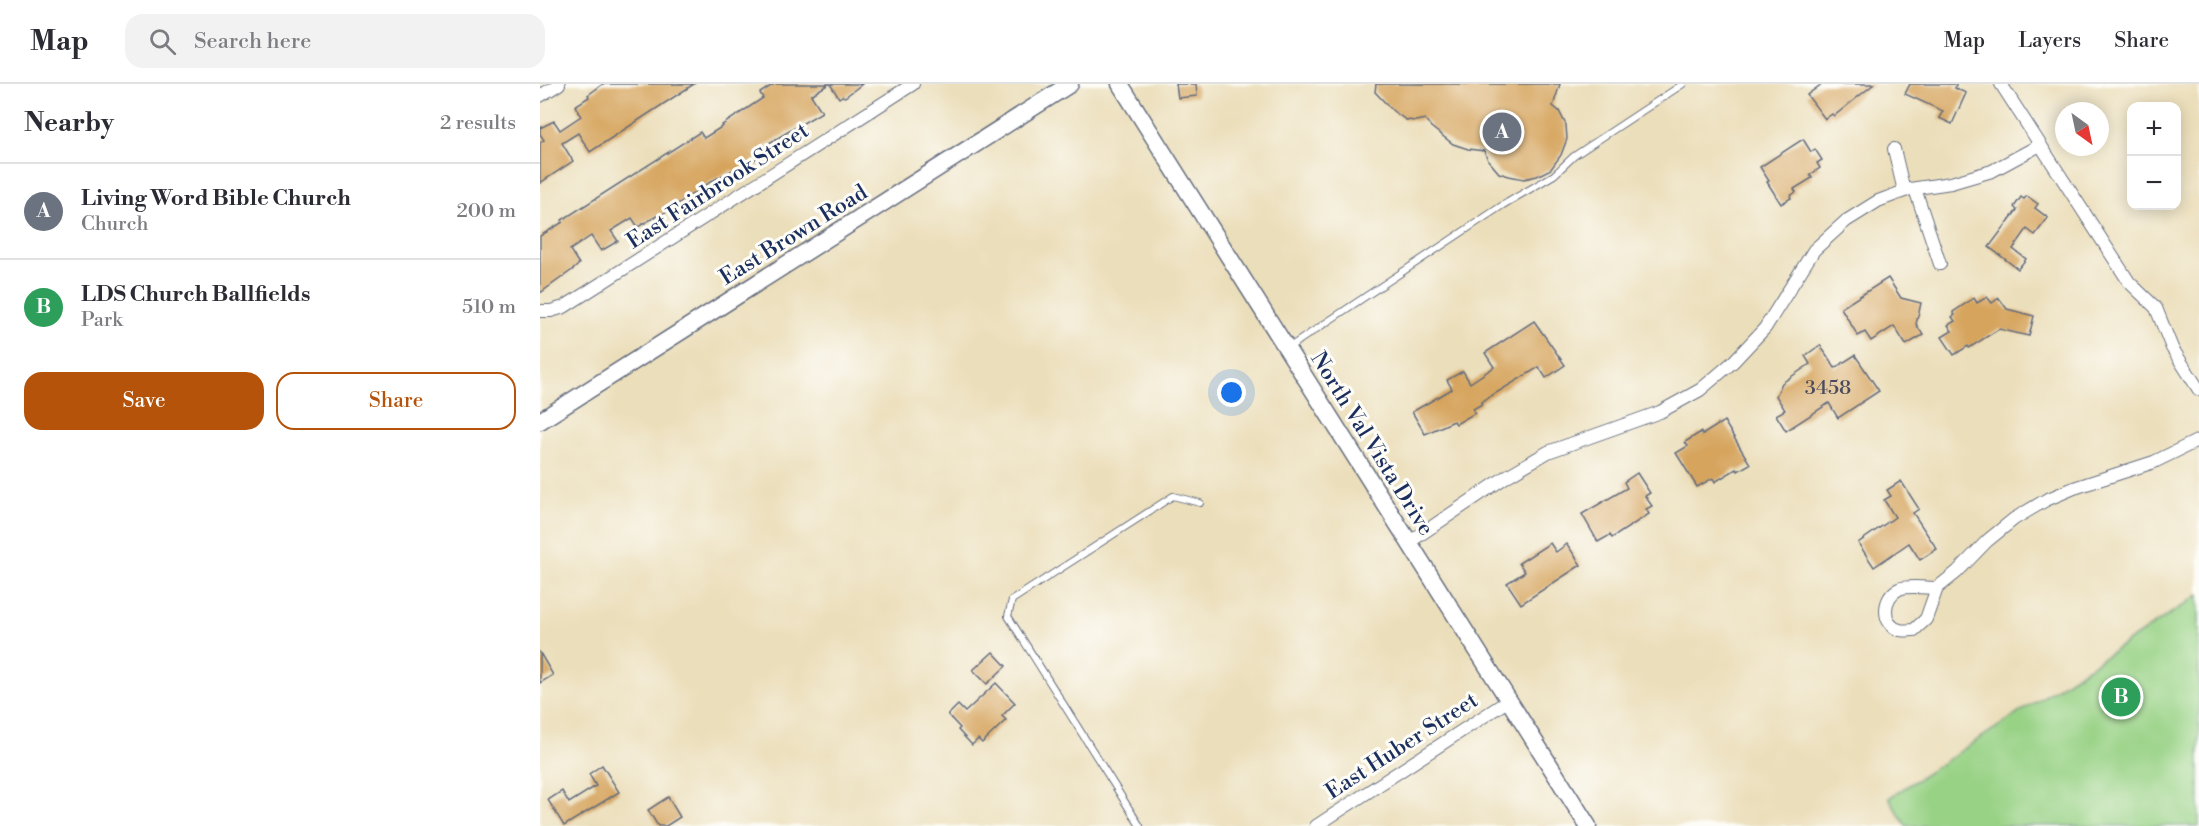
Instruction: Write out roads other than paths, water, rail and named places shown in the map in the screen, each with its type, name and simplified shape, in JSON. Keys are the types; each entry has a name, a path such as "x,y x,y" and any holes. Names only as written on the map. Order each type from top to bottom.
{"main road":[{"name":"East Brown Road","path":"540,421 1070,84"},
{"name":"North Val Vista Drive","path":"1120,84 1588,826"}],"street":[{"path":"540,96 559,84"},
{"name":"East Fairbrook Street","path":"540,311 551,312 564,307 913,84"},
{"path":"2001,84 2129,282 2156,308 2172,348 2199,390"},
{"path":"1408,543 1507,476 1548,452 1660,412 1700,390 1733,362 1765,328 1814,250 1846,221 1878,201 1910,190 1952,183 1992,171 2040,145"},
{"path":"1894,149 1940,264"},
{"path":"1937,588 1899,589 1888,598 1885,610 1888,622 1899,630 1914,630 1926,619 1937,588 1957,572 1987,540 2014,519 2046,500 2074,488 2154,462 2199,440"},
{"name":"East Huber Street","path":"1316,826 1509,700"}],"lane":[{"path":"1287,348 1503,205 1554,175 1574,156 1683,84"},
{"path":"1140,826 1008,616 1012,600 1173,496 1200,503"}],"place":[{"name":"Living Word Bible Church","path":"1502,132"},
{"name":"LDS Church Ballfields","path":"2121,697"}]}
